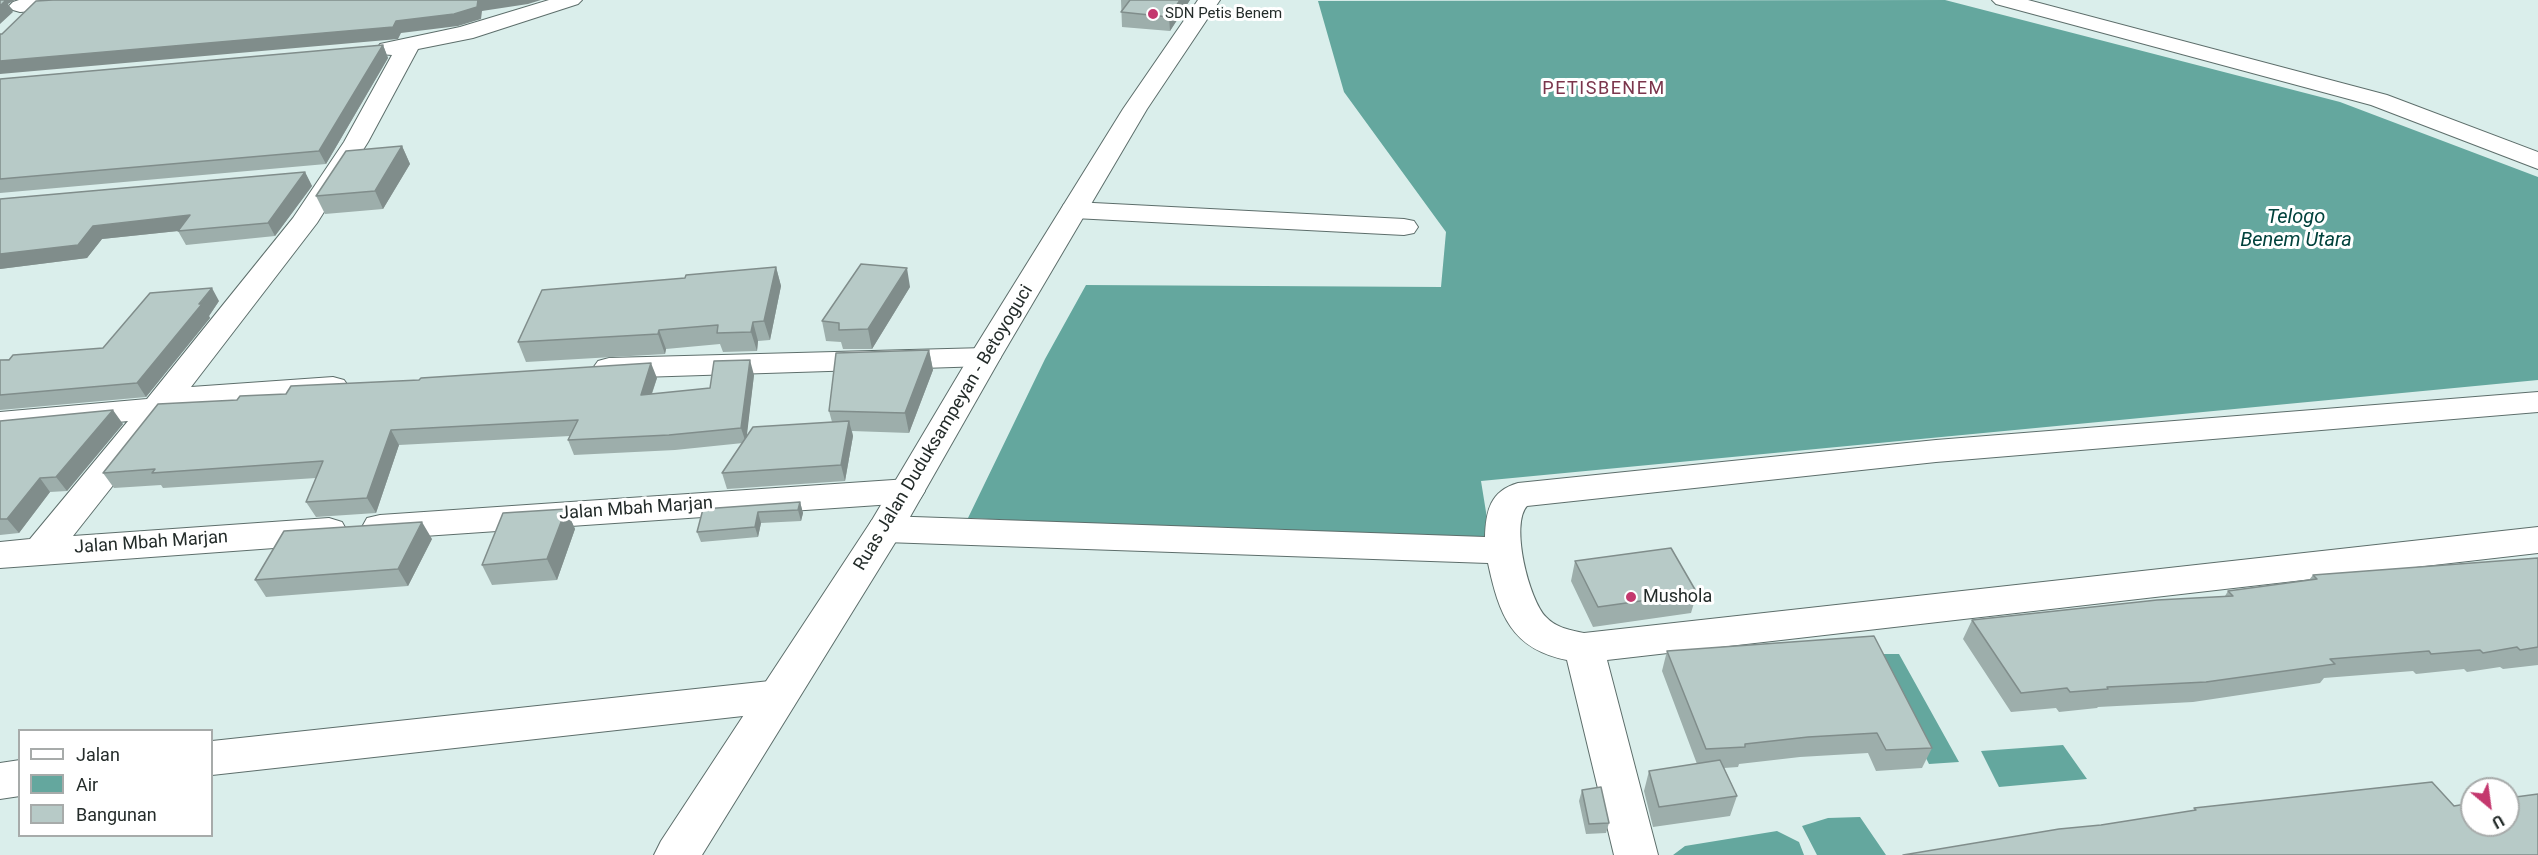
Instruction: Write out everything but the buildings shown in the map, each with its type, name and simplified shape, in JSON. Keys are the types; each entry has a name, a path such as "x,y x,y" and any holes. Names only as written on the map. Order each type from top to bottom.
{"street":[{"path":"20,9 101,0"},
{"path":"496,0 497,12 506,21"},
{"path":"364,52 408,47 506,21 571,0"},
{"name":"Ruas Jalan Duduksampeyan - Betoyoguci","path":"677,855 885,529 985,357 1135,110 1209,0"},
{"path":"2003,0 2368,97 2538,161"},
{"path":"41,551 303,223 356,142 408,47"},
{"path":"301,176 336,173"},
{"path":"1074,210 1404,227"},
{"path":"577,370 985,357"},
{"path":"0,423 160,403 364,385"},
{"path":"2538,402 1936,451 1518,495 1510,500 1506,508 1503,551 1521,613 1537,634 1559,645 1584,648 2538,540"},
{"name":"Jalan Mbah Marjan","path":"0,555 908,490"},
{"path":"885,529 1503,551"},
{"path":"1584,648 1636,855"},
{"path":"213,758 779,696"},
{"path":"0,781 18,778"}],"water":[{"name":"Telogo Benem Utara","path":"1945,0 2340,102 2538,177 2538,380 1481,481 1491,543 968,518 1045,359 1086,285 1441,287 1446,232 1344,92 1318,1"},
{"path":"1873,654 1899,654 1959,762 1929,764"},
{"path":"2063,745 2087,779 1999,787 1981,751"},
{"path":"1860,817 1886,855 1817,855 1802,826 1828,818"},
{"path":"1777,831 1799,842 1804,855 1673,855 1685,846"}],"place":[{"name":"SDN Petis Benem","path":"1153,14"},
{"name":"Mushola","path":"1631,597"}],"district":[{"name":"PETISBENEM","path":"1604,89"}]}
